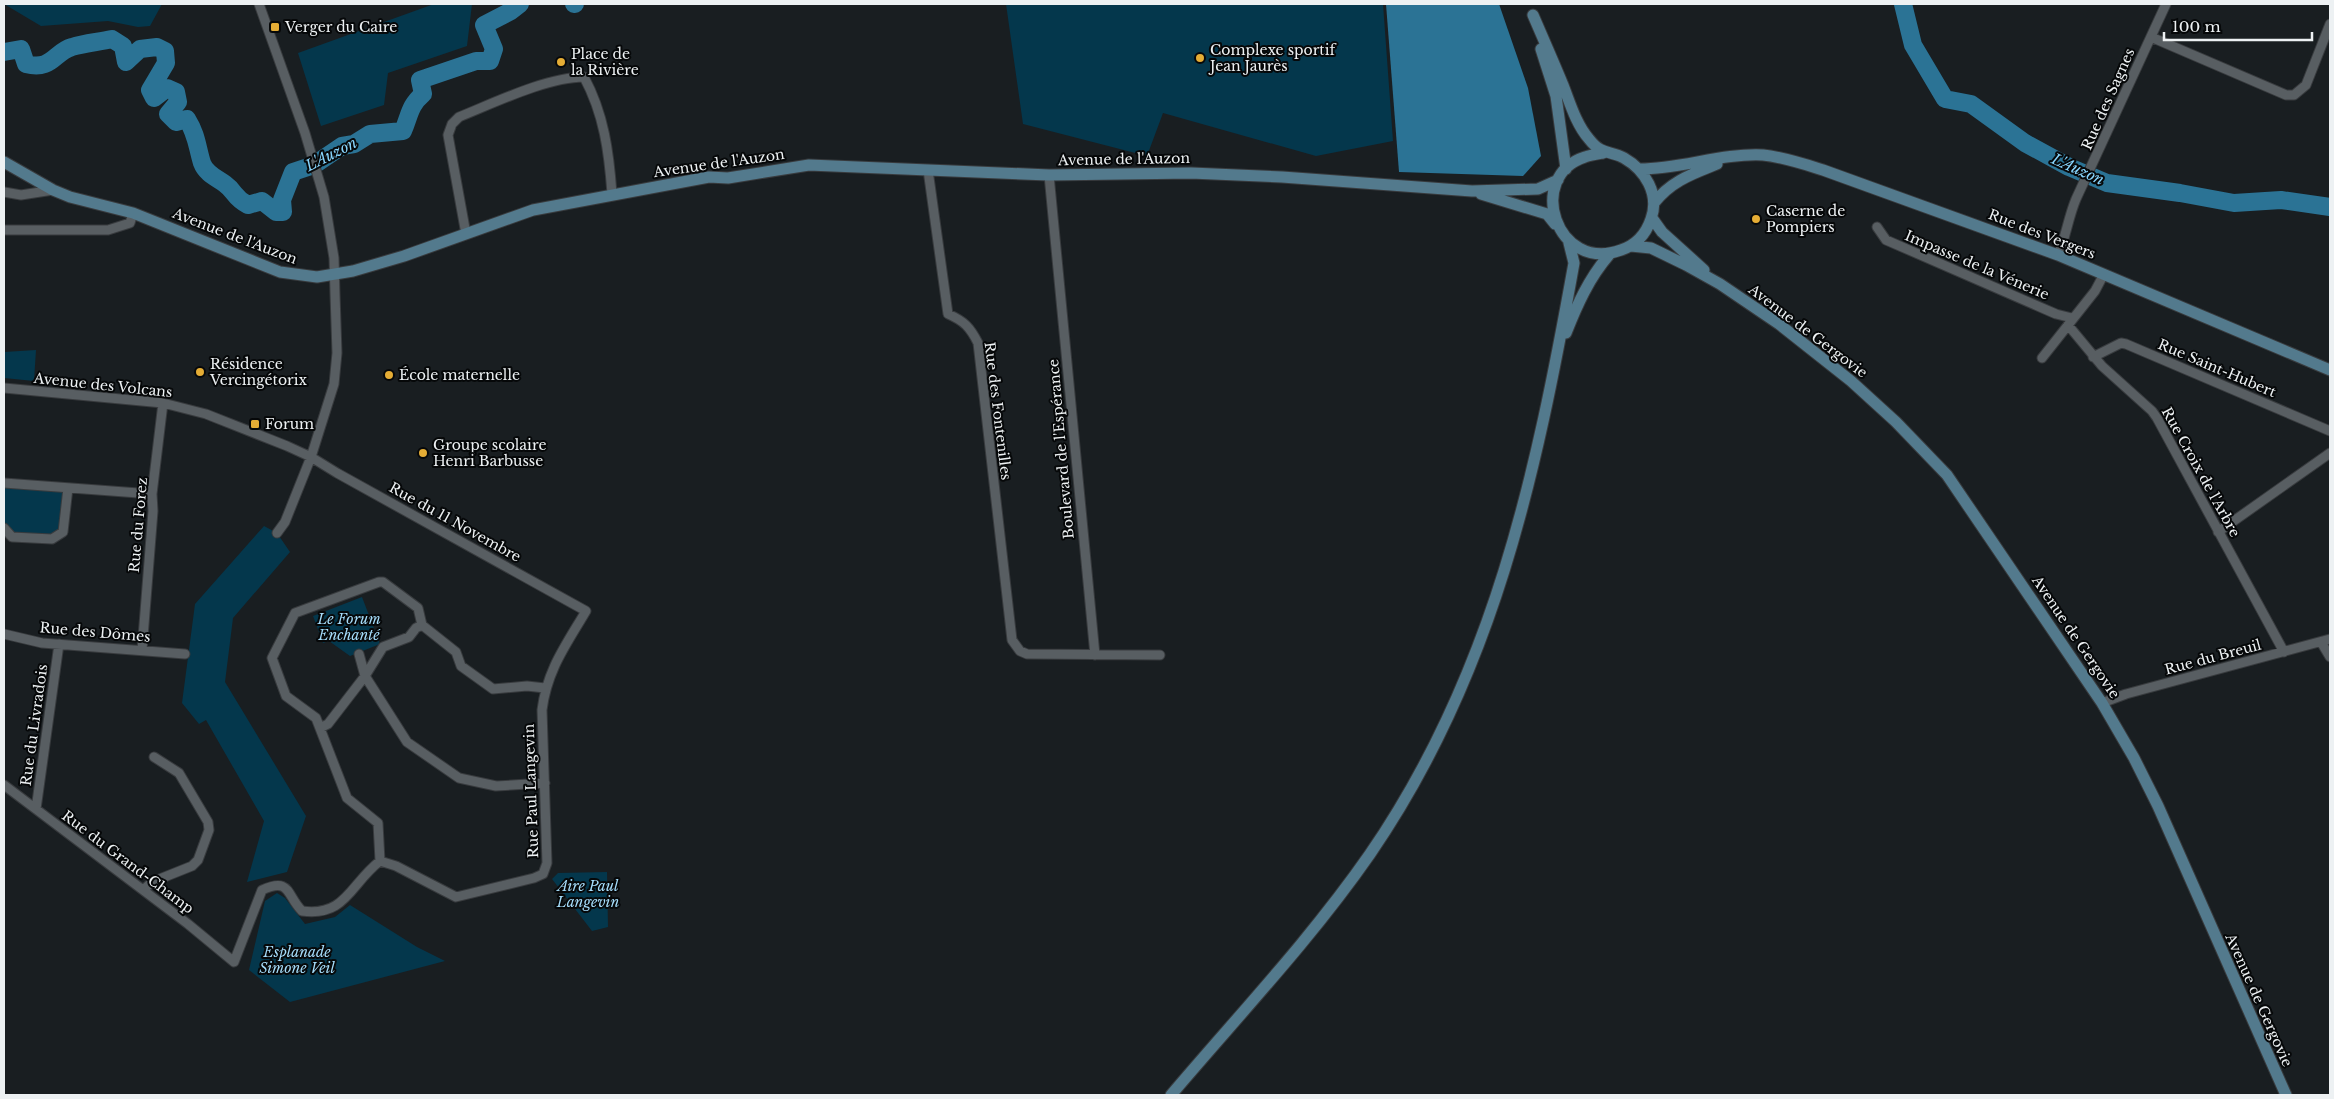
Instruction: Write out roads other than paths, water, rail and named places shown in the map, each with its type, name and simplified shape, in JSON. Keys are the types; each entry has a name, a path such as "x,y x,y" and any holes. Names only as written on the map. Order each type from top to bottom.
{"main road":[{"path":"1531,9 1578,122 1589,140 1603,153"},
{"path":"1531,9 1556,96 1566,169"},
{"path":"1557,227 1552,201 1558,180 1566,169 1583,157 1603,153 1622,157 1640,169 1650,185 1654,203 1652,218 1644,234 1631,246 1609,255 1596,270 1575,311 1557,358"},
{"name":"Rue des Vergers","path":"1735,157 1763,155 1790,160 1823,170 2058,255 2330,370"},
{"path":"1640,169 1655,169 1735,157"},
{"path":"1654,203 1664,190 1680,179 1735,157"},
{"name":"Avenue de l'Auzon","path":"4,162 53,190 133,213 280,272 300,276 334,275 404,256 533,210 709,177 728,178 809,165 1049,175 1191,173 1282,177 1472,191"},
{"path":"1472,191 1538,189 1558,180"},
{"path":"1171,1095 1313,929 1370,854 1420,773 1450,715 1491,615 1514,539 1533,466 1557,358 1574,263 1569,243 1547,214 1472,191"},
{"name":"Avenue de Gergovie","path":"1652,218 1662,232 1720,284"},
{"path":"1569,243 1588,253 1609,255"},
{"name":"Avenue de Gergovie","path":"1631,246 1651,248 1720,284 1779,324 1851,381 1896,422 1947,475 2102,703 2134,758 2158,806 2286,1095"}],"street":[{"path":"259,4 309,146 330,230 337,353 334,384 311,457 285,522 278,533"},
{"name":"Rue des Sagnes","path":"2058,255 2064,243 2068,219 2166,4"},
{"name":"Rue des Sagnes","path":"2151,37 2286,95 2294,95 2306,85 2330,24"},
{"path":"466,234 448,134 452,124 459,117 549,83 573,77 584,77 594,96 602,120 612,194"},
{"name":"Rue des Fontenilles","path":"928,170 948,314 963,320 971,328 978,343 1012,640 1020,651 1027,654 1095,655"},
{"name":"Boulevard de l'Espérance","path":"1049,175 1095,655"},
{"path":"4,192 21,195 53,190"},
{"path":"4,230 108,230 130,223 133,213"},
{"name":"Impasse de la Vénerie","path":"1877,227 1886,240 2056,314 2070,322"},
{"path":"2042,358 2095,291 2104,274"},
{"name":"Rue Croix de l'Arbre","path":"2070,322 2093,357 2152,411 2284,652"},
{"name":"Rue Saint-Hubert","path":"2093,357 2121,343 2126,344 2330,431"},
{"name":"Avenue des Volcans","path":"4,388 164,403 215,418 311,457"},
{"name":"Rue du Forez","path":"142,650 152,494 164,403"},
{"path":"2218,532 2330,453"},
{"name":"Rue du 11 Novembre","path":"311,457 586,611"},
{"path":"4,483 152,494"},
{"path":"4,528 12,537 52,539 63,532 68,488"},
{"path":"380,861 378,823 347,798 316,718 286,696 272,658 295,613 383,582 418,608 422,626 456,652 461,666 493,689 527,686 545,688"},
{"name":"Rue Paul Langevin","path":"380,861 396,866 456,897 534,878 543,874 548,863 542,710 545,688 551,671 586,611"},
{"path":"320,728 328,724 365,676 383,648 409,637 416,628 422,626"},
{"name":"Rue des Dômes","path":"4,634 42,643 185,654"},
{"name":"Rue du Breuil","path":"2102,703 2126,694 2330,639"},
{"path":"2321,642 2330,657"},
{"name":"Rue du Livradois","path":"36,809 59,644"},
{"path":"359,654 365,676 406,742 459,778 496,786 545,784"},
{"path":"1095,655 1160,655"},
{"path":"143,890 152,882 192,866 198,860 209,830 208,822 179,773 154,757"},
{"name":"Rue du Grand-Champ","path":"4,785 143,890 234,962 262,890 280,884 286,888 302,911 328,911 338,905 369,870 380,861"}],"waterway":[{"name":"L'Auzon","path":"4,52 21,49 26,64 42,65 66,49 112,39 123,46 126,62 140,49 157,47 165,51 166,63 150,90 154,98 167,88 176,92 178,102 168,114 176,122 187,119 193,130 202,163 206,170 229,187 248,205 262,201 276,212 283,212 282,200 293,172 314,165 342,146 354,144 370,134 403,131 412,107 423,94 420,80 476,61 490,61 494,49 484,25 511,11 520,4"},
{"name":"L'Auzon","path":"1903,4 1913,45 1945,99 1971,104 2025,143 2069,167 2107,183 2234,203 2281,200 2330,207"}],"place":[{"name":"Verger du Caire","path":"275,27"},
{"name":"Complexe sportif Jean Jaurès","path":"1200,58"},
{"name":"Place de la Rivière","path":"561,62"},
{"name":"Caserne de Pompiers","path":"1756,219"},
{"name":"Résidence Vercingétorix","path":"200,372"},
{"name":"École maternelle","path":"389,375"},
{"name":"Forum","path":"255,424"},
{"name":"Groupe scolaire Henri Barbusse","path":"423,453"}],"park label":[{"name":"Le Forum Enchanté","path":"349,628"},
{"name":"Aire Paul Langevin","path":"588,894"},
{"name":"Esplanade Simone Veil","path":"297,960"}]}
